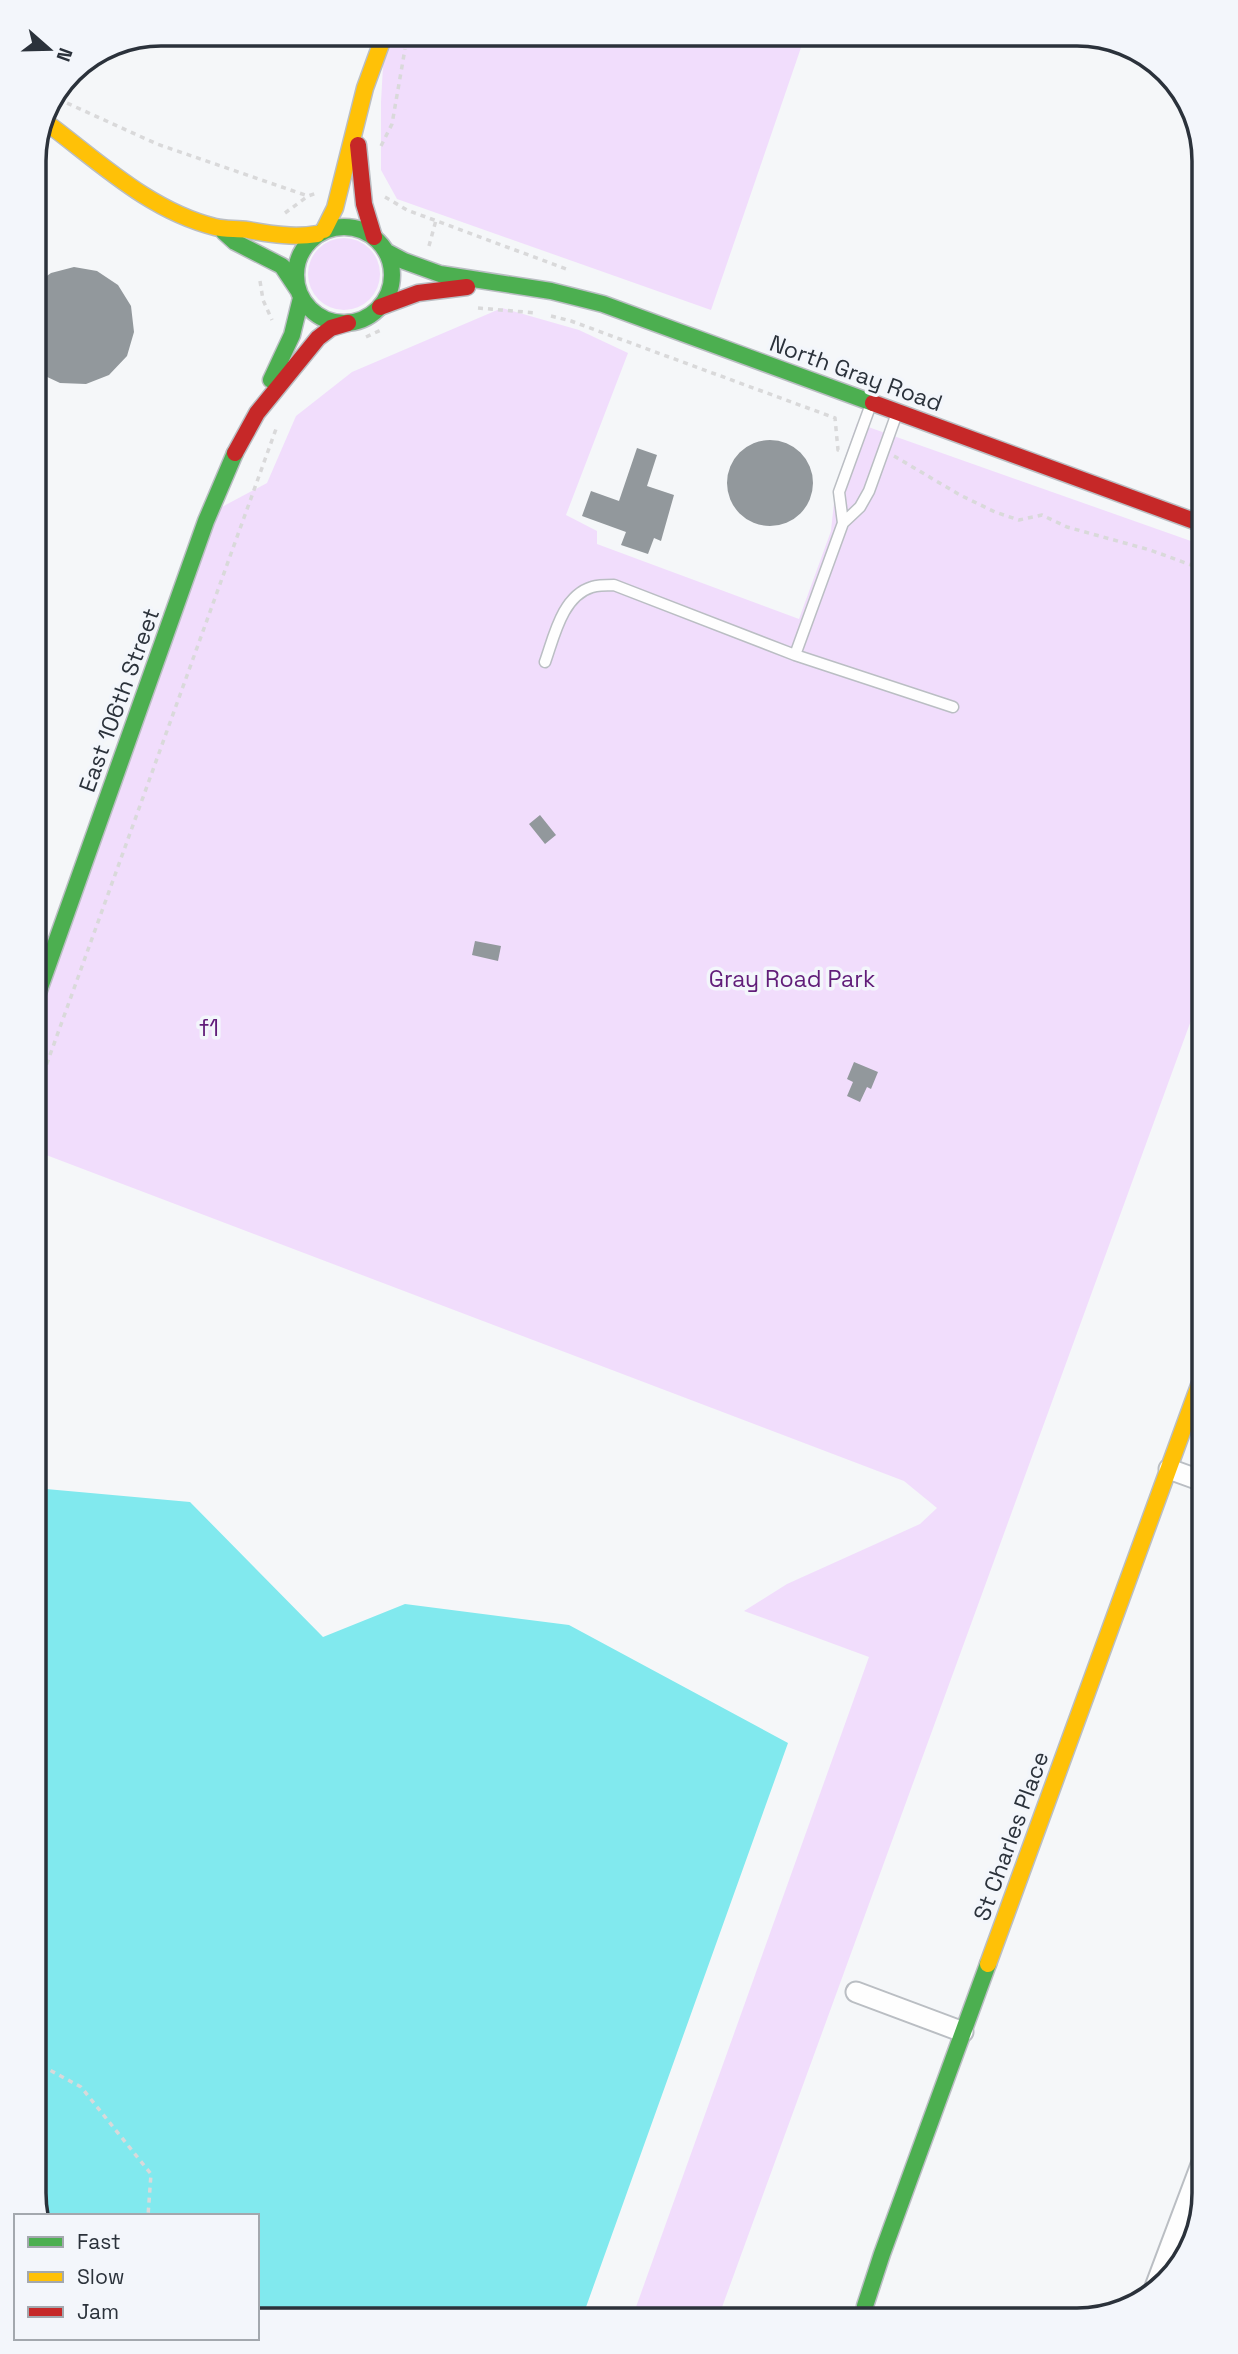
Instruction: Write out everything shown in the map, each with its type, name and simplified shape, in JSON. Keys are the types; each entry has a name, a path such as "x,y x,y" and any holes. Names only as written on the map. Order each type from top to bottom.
{"street":[{"path":"300,294 295,278 300,253 320,232 337,203 346,155 380,46"},
{"path":"51,126 134,190 184,216 219,228 242,229 290,238 334,227 355,227 374,237"},
{"path":"219,228 234,242 282,266 317,315 332,322 348,323 360,320 380,307 392,280 391,266 387,252 374,237 367,221 361,194 356,129"},
{"name":"North Gray Road","path":"387,252 409,265 486,282 566,293 603,304 1193,521"},
{"name":"North Gray Road","path":"380,307 418,293 456,289 486,282"},
{"name":"East 106th Street","path":"46,971 212,505 292,335 300,294"},
{"name":"East 106th Street","path":"257,413 318,338 331,328 348,323"},
{"name":"St Charles Place","path":"865,2308 882,2254 1193,1402"},
{"path":"1169,1469 1193,1478"},
{"path":"856,1992 963,2032"},
{"path":"1160,2273 1193,2186"}],"lane":[{"path":"843,523 838,498 872,403"},
{"path":"795,655 843,523 860,507 869,491 897,412"},
{"path":"545,662 561,618 576,596 592,587 614,585 795,655 953,707"}],"path":[{"path":"378,157 392,124 405,49"},
{"path":"62,101 157,144 309,196"},
{"path":"278,219 309,196 321,192"},
{"path":"428,249 436,220"},
{"path":"259,273 263,300 275,326"},
{"path":"471,308 543,314 571,321 835,418 838,450 853,453"},
{"path":"356,341 383,329"},
{"path":"46,1066 279,421"},
{"path":"46,2068 81,2087 150,2174 148,2214"}],"green space":[{"path":"802,46 711,310 397,199 381,170 384,48"},
{"path":"344,238 364,244 374,254 380,274 374,294 364,304 344,310 324,304 314,294 308,274 314,254 324,244"},
{"path":"502,308 579,330 628,353 566,515 597,531 597,544 799,619 831,531 836,483 857,423 1193,542 1193,1015 722,2308 636,2308 869,1657 744,1611 787,1584 920,1524 937,1508 904,1481 46,1155 46,982 218,509 267,483 296,416 352,372"}],"water":[{"path":"46,1489 190,1502 323,1637 405,1604 569,1625 788,1743 586,2308 259,2308 259,2214 48,2214"}],"building":[{"path":"74,267 97,271 118,285 131,306 134,332 127,356 109,375 86,384 60,383 46,376 46,277"},
{"path":"770,440 786,444 800,453 809,467 813,483 809,499 800,513 786,522 770,526 754,522 740,513 731,499 727,483 731,467 740,453 754,444"},
{"path":"637,448 657,455 647,486 674,495 661,541 654,538 648,554 621,545 626,532 582,516 591,491 619,501"},
{"path":"540,815 556,835 545,844 529,824"},
{"path":"475,941 501,946 498,961 472,955"},
{"path":"854,1062 878,1072 871,1089 867,1087 860,1102 847,1096 853,1082 847,1079"}],"traffic: fast":[{"path":"344,227 362,230 378,241 389,257 392,275 389,293 378,309 362,320 344,323 326,320 310,309 299,293 296,275 299,257 310,241 326,230 344,227"},
{"path":"224,232 235,242 282,266 298,290"},
{"path":"387,252 440,274 551,291 603,304 873,403"},
{"path":"271,380 292,335 301,298"},
{"path":"46,970 206,521 235,453"},
{"path":"865,2308 988,1964"}],"traffic: slow":[{"path":"324,230 335,208 365,88 380,46"},
{"path":"51,126 126,184 191,220 215,227 291,236 317,234"},
{"path":"988,1964 1193,1402"}],"traffic: jam":[{"path":"358,145 364,204 374,237"},
{"path":"380,307 418,293 467,287"},
{"path":"235,453 257,413 318,338 331,328 348,323"},
{"path":"873,403 1193,521"}],"park label":[{"name":"Gray Road Park","path":"792,979"},
{"name":"f1","path":"209,1028"}]}
